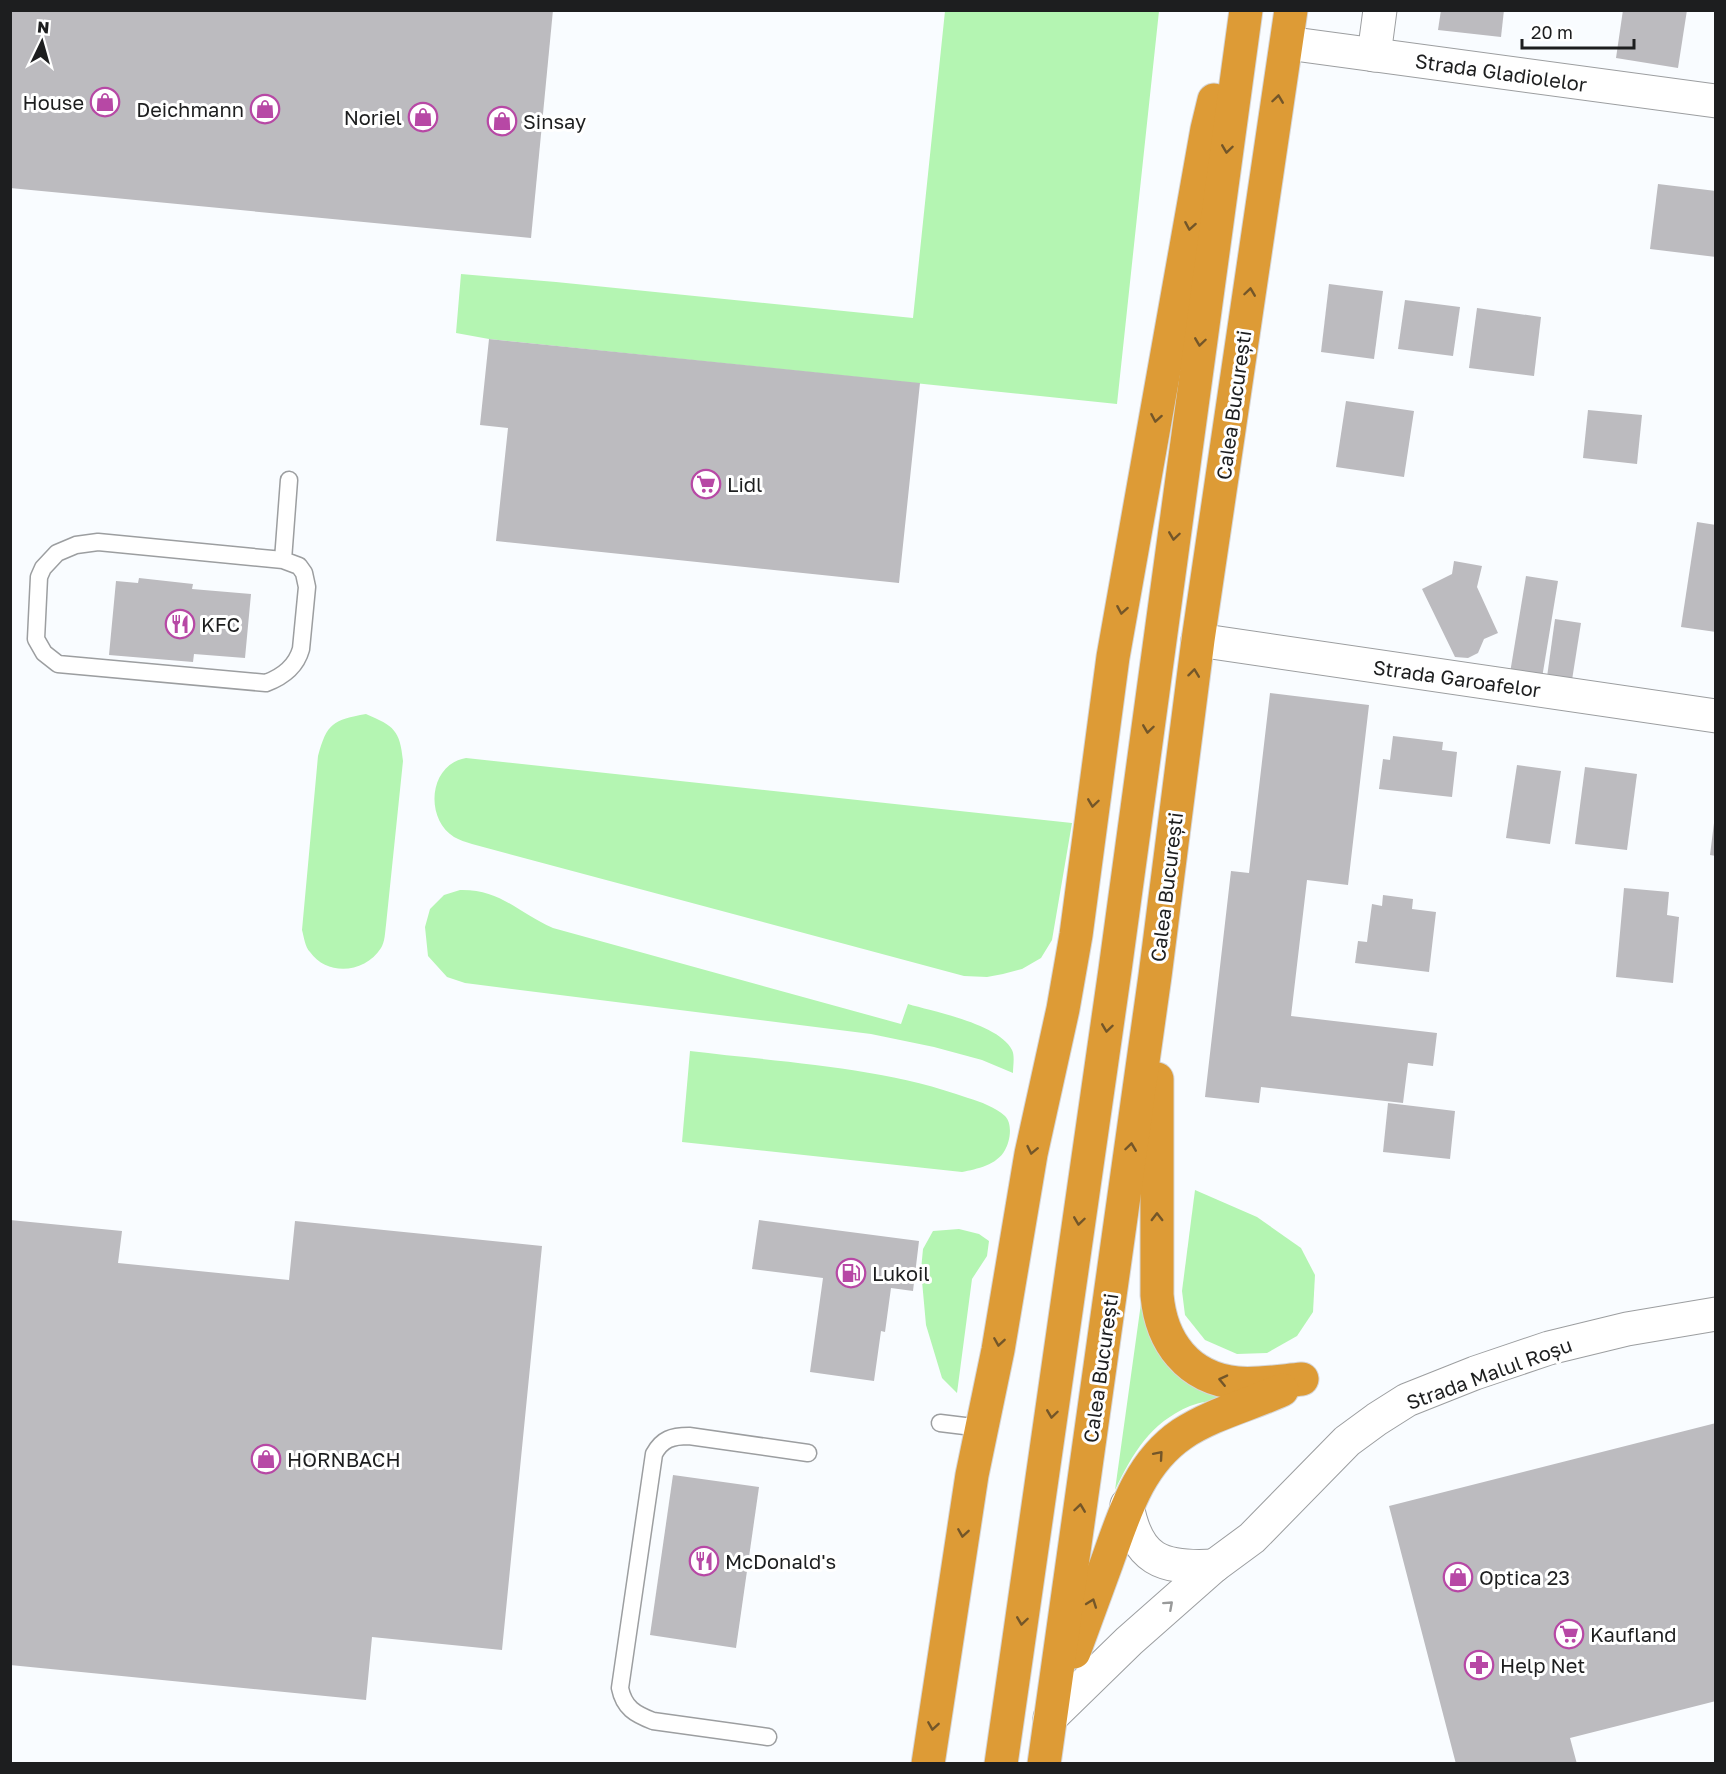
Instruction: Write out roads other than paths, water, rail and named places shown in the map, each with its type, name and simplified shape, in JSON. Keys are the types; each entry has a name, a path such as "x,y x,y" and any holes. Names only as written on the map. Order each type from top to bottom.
{"highway":[{"name":"Calea București","path":"1044,1764 1155,976 1198,640 1291,10"},
{"name":"Calea București","path":"1001,1764 1113,982 1245,20"},
{"path":"928,1764 972,1475 998,1350 1030,1154 1065,999 1076,935 1113,657 1207,129 1225,67 1245,20"},
{"path":"1050,1718 1127,1504 1149,1467 1164,1449 1182,1434 1208,1419 1263,1398 1302,1379 1253,1384 1217,1379 1201,1372 1185,1360 1172,1347 1164,1331 1158,1314 1157,1295 1158,1093 1155,976"}],"street":[{"path":"1374,55 1380,10"},
{"name":"Strada Gladiolelor","path":"1287,43 1716,101"},
{"name":"Strada Garoafelor","path":"1198,640 1716,716"},
{"name":"Strada Malul Roșu","path":"1050,1718 1129,1641 1214,1566 1252,1538 1347,1441 1407,1400 1549,1348 1627,1329 1716,1314"},
{"path":"1127,1504 1131,1525 1138,1541 1150,1555 1166,1563 1188,1567 1214,1566"}],"lane":[{"path":"283,560 290,480"},
{"path":"87,542 98,542 283,560 299,566 306,580 301,649 299,658 293,666 284,674 266,683 58,664 44,653 36,639 39,577 49,560 66,548 87,542"},
{"path":"940,1423 981,1428"},
{"path":"768,1737 653,1721 637,1715 627,1707 620,1688 654,1454 658,1445 676,1436 689,1436 808,1454"}],"place":[{"name":"House","path":"105,102"},
{"name":"Deichmann","path":"265,109"},
{"name":"Noriel","path":"423,117"},
{"name":"Sinsay","path":"502,121"},
{"name":"Lidl","path":"706,484"},
{"name":"KFC","path":"180,624"},
{"name":"Lukoil","path":"851,1273"},
{"name":"HORNBACH","path":"266,1459"},
{"name":"McDonald's","path":"704,1561"},
{"name":"Optica 23","path":"1458,1577"},
{"name":"Kaufland","path":"1569,1634"},
{"name":"Help Net","path":"1479,1665"}]}
